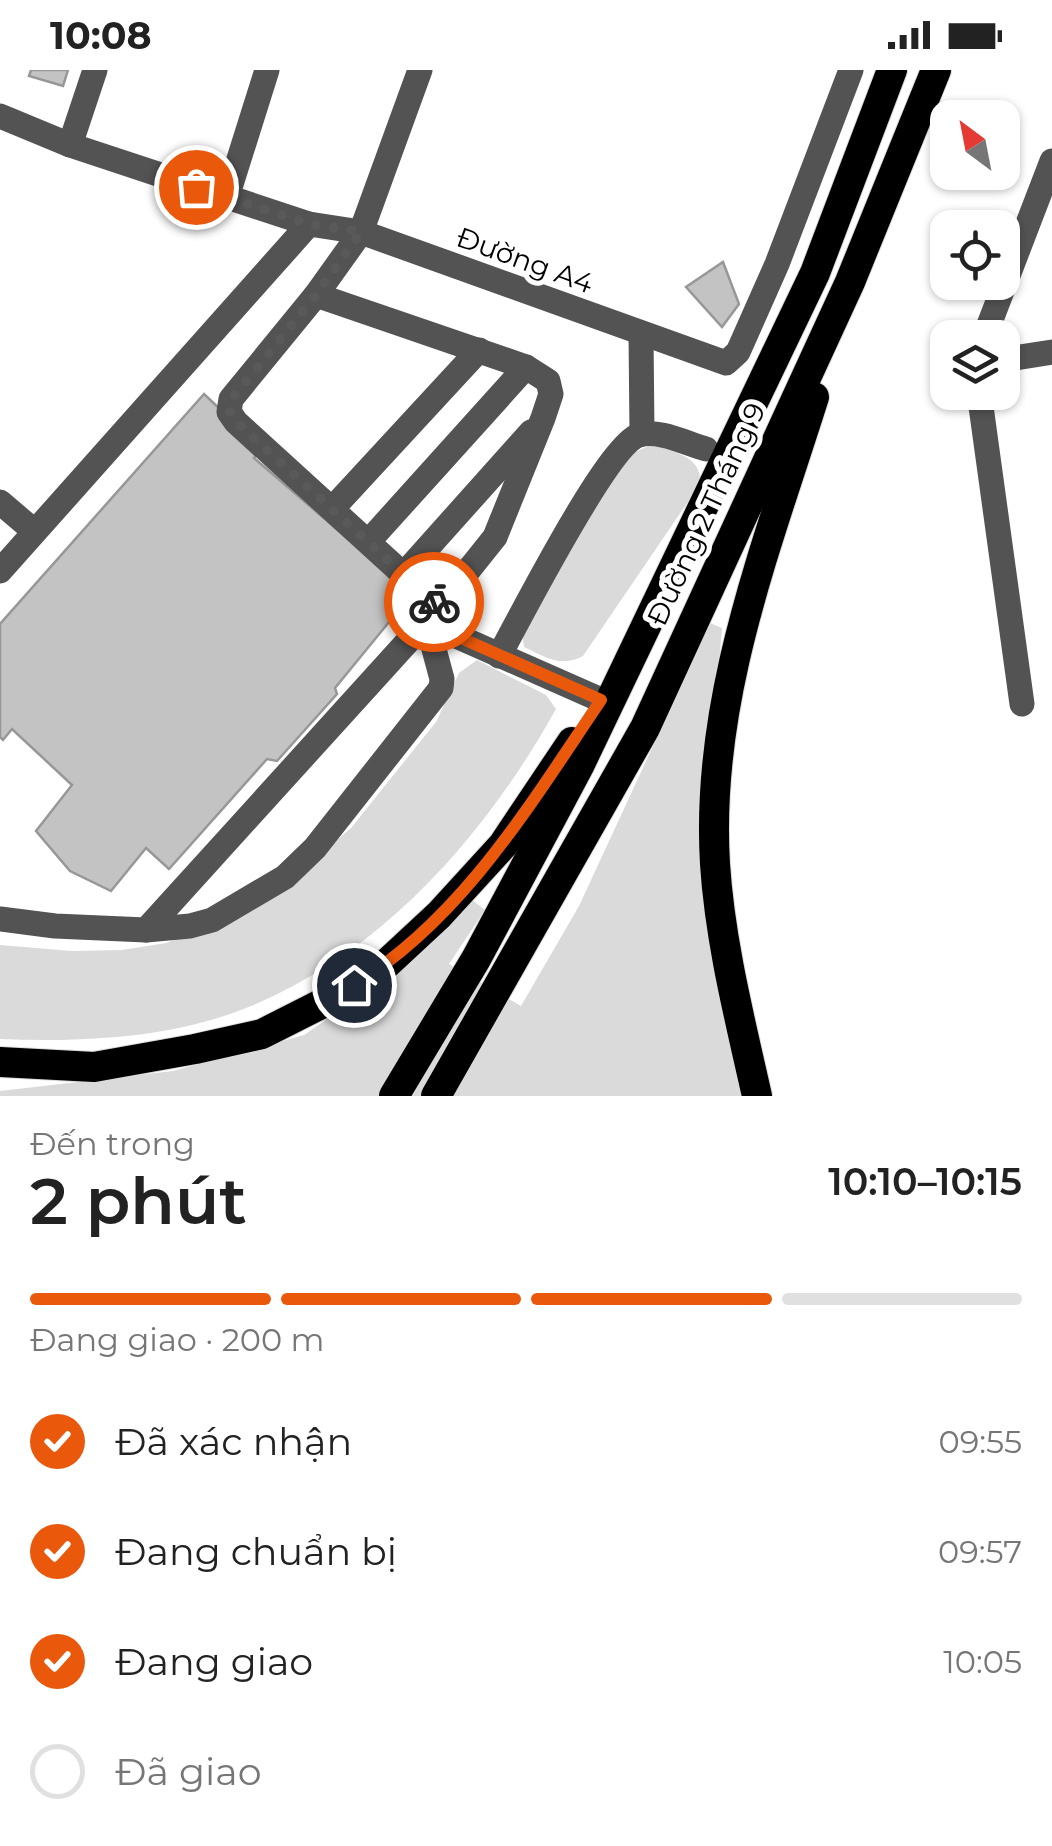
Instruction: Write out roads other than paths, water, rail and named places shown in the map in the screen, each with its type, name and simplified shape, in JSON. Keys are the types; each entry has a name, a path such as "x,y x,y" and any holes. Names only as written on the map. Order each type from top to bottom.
{"highway":[{"name":"Đường 2 Tháng 9","path":"394,1096 476,958 579,766 815,274 892,70"},
{"name":"Đường 2 Tháng 9","path":"436,1096 645,728 850,282 936,70"},
{"path":"757,1096 727,960 715,864 716,772 739,632 850,282"},
{"path":"0,1075 94,1067 262,1034 383,967 503,845 601,700 682,548"},
{"path":"0,1062 94,1067"}],"street":[{"path":"70,146 95,70"},
{"path":"227,197 266,70"},
{"path":"420,70 361,232 231,400 230,412 236,422 404,574 433,615 499,656 601,700"},
{"name":"Đường A4","path":"0,116 70,146 309,224 361,232 726,363 738,352 777,264 851,70"},
{"path":"991,320 1052,161"},
{"path":"0,570 309,224"},
{"path":"146,930 433,615 496,537 551,394 548,381 526,366 316,295"},
{"path":"641,334 642,434"},
{"path":"333,508 479,350"},
{"path":"1020,357 1052,352"},
{"path":"369,541 526,366"},
{"path":"982,410 1022,704"},
{"path":"404,574 543,418"},
{"path":"499,656 620,449 642,434 655,434 706,449"},
{"path":"0,502 34,531"},
{"path":"0,919 146,930 190,926 212,920 285,877 315,848 442,688 433,615"}]}
